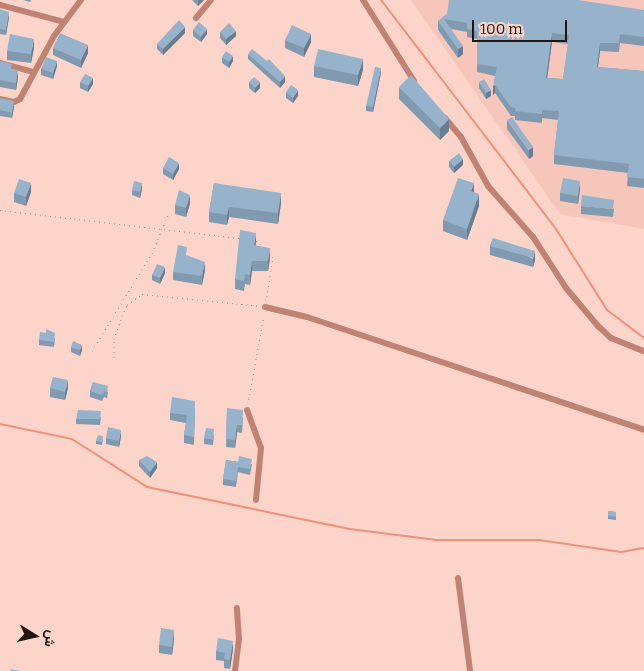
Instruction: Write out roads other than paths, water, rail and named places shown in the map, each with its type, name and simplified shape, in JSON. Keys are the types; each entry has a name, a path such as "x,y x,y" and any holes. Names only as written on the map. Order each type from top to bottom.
{"street":[{"path":"0,99 18,101 64,22 81,0"},
{"path":"196,18 211,0"},
{"path":"363,0 421,90"},
{"path":"0,5 64,22"},
{"path":"0,63 34,72"},
{"path":"436,109 461,137 494,195 529,233 566,288 598,326 611,338 644,351"},
{"path":"266,307 307,317 644,430"},
{"path":"247,410 261,448 256,500"},
{"path":"458,578 470,671"},
{"path":"235,671 239,639 237,608"}],"waterway":[{"path":"381,0 556,229 607,310 644,338"},
{"path":"0,424 72,439 147,487 350,529 436,540 539,540 621,552 644,548"}]}
